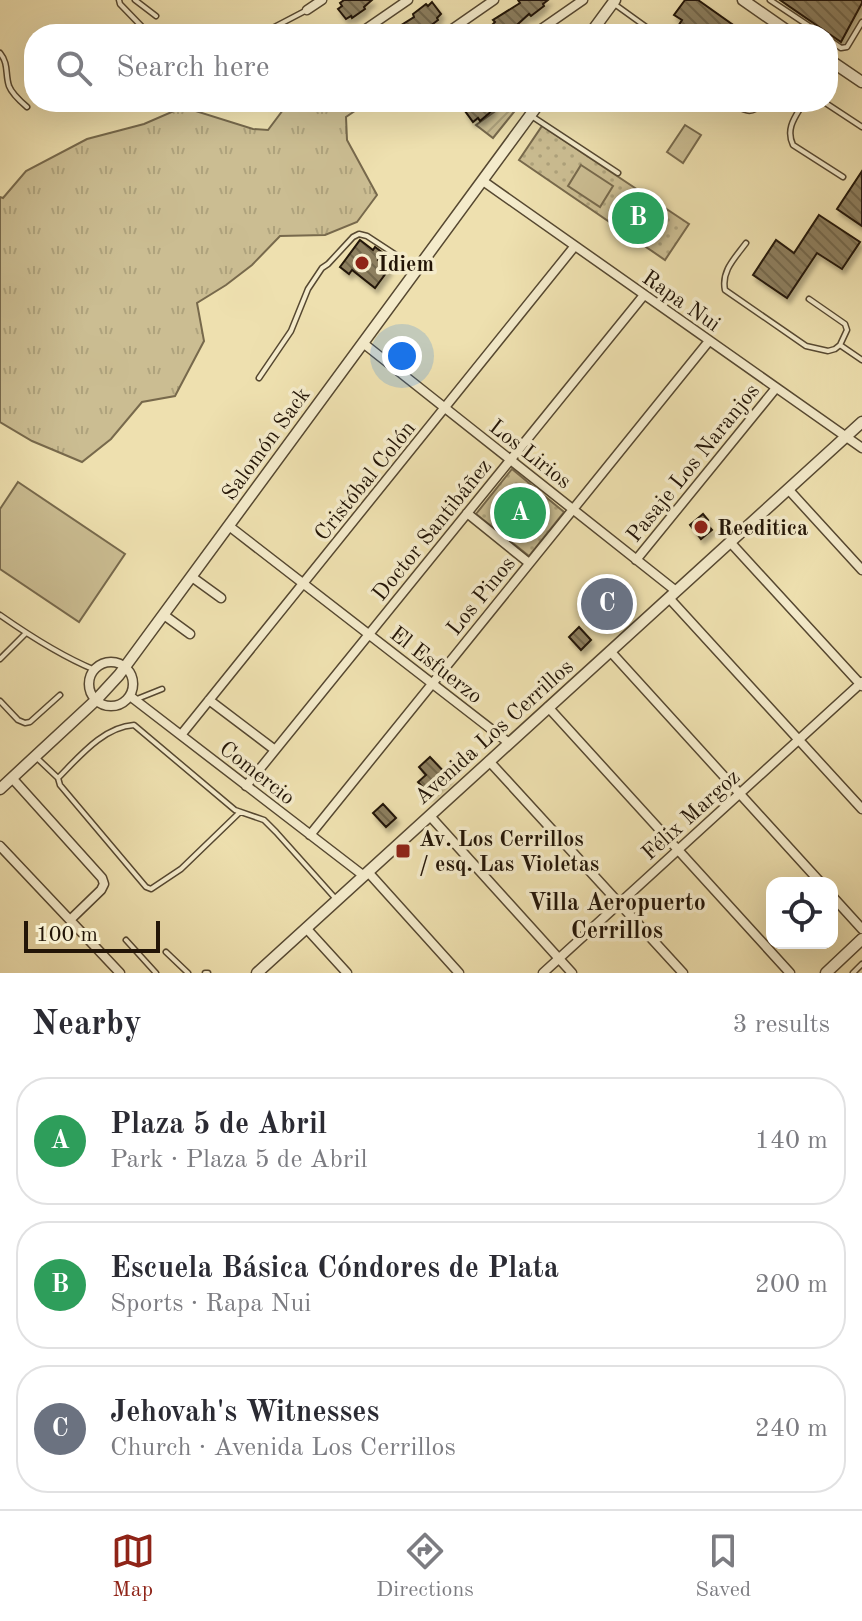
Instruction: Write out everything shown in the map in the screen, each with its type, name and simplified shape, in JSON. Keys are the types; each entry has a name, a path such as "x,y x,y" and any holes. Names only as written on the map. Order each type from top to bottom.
{"street":[{"path":"307,10 322,0"},
{"path":"373,24 408,0"},
{"path":"459,24 494,0"},
{"path":"551,24 583,0"},
{"path":"743,0 769,24"},
{"path":"597,24 614,1"},
{"path":"838,67 862,82"},
{"name":"Salomón Sack","path":"0,789 96,700 125,667 532,112"},
{"name":"Rapa Nui","path":"483,181 862,448"},
{"name":"Cristóbal Colón","path":"181,735 574,247"},
{"name":"Doctor Santibáñez","path":"246,786 644,295"},
{"name":"Los Pinos","path":"310,835 709,341"},
{"name":"Los Lirios","path":"363,343 636,560 672,594 862,809"},
{"name":"Pasaje Los Naranjos","path":"636,560 776,388"},
{"name":"Avenida Los Cerrillos","path":"257,973 862,422"},
{"path":"788,489 862,570"},
{"path":"467,513 529,563"},
{"name":"El Esfuerzo","path":"229,526 509,743"},
{"path":"730,542 861,684"},
{"path":"192,577 221,598"},
{"path":"164,615 190,634"},
{"path":"610,651 815,877"},
{"path":"107,663 125,667 133,679 132,698 114,706 96,700 89,683 95,670 107,663"},
{"name":"Félix Margoz","path":"543,973 861,684"},
{"name":"Comercio","path":"132,698 310,835 366,874 459,973"},
{"path":"209,700 275,750"},
{"path":"548,707 790,973"},
{"path":"489,761 683,973"},
{"path":"12,778 102,878 104,884 101,890 70,920"},
{"path":"430,816 572,973"},
{"path":"0,846 120,973"},
{"path":"838,903 862,929"},
{"path":"306,928 347,973"},
{"path":"832,971 862,939"}],"lane":[{"path":"119,0 139,24"},
{"path":"135,0 156,16"},
{"path":"770,0 806,24"},
{"path":"614,1 643,24"},
{"path":"280,24 307,10"},
{"path":"838,46 847,47 862,22"},
{"path":"0,53 7,68 9,85 24,104"},
{"path":"838,111 862,127"},
{"path":"798,112 789,129 793,145 843,177"},
{"path":"530,115 618,173"},
{"path":"259,378 291,331 308,289 322,268 353,237 359,234 367,236 418,269"},
{"path":"746,243 726,271 723,281 725,290 806,346 828,351 835,349 847,330 845,324 809,299"},
{"path":"840,345 862,360"},
{"path":"0,615 26,633 95,670"},
{"path":"0,659 26,633"},
{"path":"132,698 162,689"},
{"path":"0,701 25,723 60,695"},
{"path":"58,778 96,741 129,724 134,725 235,810 264,820 337,900"},
{"path":"36,757 58,778 60,785 146,887 151,889 181,869 240,812"},
{"path":"126,940 156,973"},
{"path":"166,952 188,973"},
{"path":"853,973 862,964"}],"green space":[{"path":"172,112 199,112 253,129 268,130 282,112 353,112 346,117 347,140 377,195 357,222 325,235 280,236 252,265 197,303 204,341 175,396 142,402 111,439 82,462 32,441 0,422 0,197 3,198 26,171 87,139 144,124"},
{"path":"494,112 514,112 493,138 476,125"},
{"path":"685,125 701,135 683,163 667,152"},
{"path":"542,126 689,224 665,260 519,160"},
{"path":"581,165 613,186 600,207 568,186"},
{"path":"629,197 661,219 648,239 615,218"},
{"path":"512,469 564,512 529,556 476,514"},
{"path":"18,482 125,554 79,622 0,569 0,509"}],"building":[{"path":"344,0 372,0 365,9 346,19 338,9"},
{"path":"518,0 548,0 518,24 493,24 493,20 520,3"},
{"path":"685,0 698,0 732,24 679,24 682,20 674,15"},
{"path":"780,0 862,0 841,42 838,40 838,24 815,24"},
{"path":"432,2 441,14 433,24 403,24 426,4 428,6"},
{"path":"466,112 491,112 480,121 478,118 473,122"},
{"path":"862,171 862,226 837,209"},
{"path":"819,215 860,242 842,269 817,253 787,298 753,275 776,240 794,253"},
{"name":"Idiem","path":"360,240 383,253 378,260 389,269 375,288 352,270 349,274 340,267"},
{"name":"Reeditica","path":"703,514 712,530 701,539 690,525"},
{"path":"601,587 623,611 612,621 591,596"},
{"path":"579,627 591,640 581,650 569,637"},
{"path":"430,757 449,777 430,795 418,782 426,775 419,767"},
{"path":"383,804 396,818 386,827 373,813"}],"place":[{"name":"Escuela Básica Cóndores de Plata","path":"638,218"},
{"name":"Idiem","path":"362,263"},
{"name":"Plaza 5 de Abril","path":"520,513"},
{"name":"Reeditica","path":"701,527"},
{"name":"Jehovah's Witnesses","path":"607,604"},
{"name":"Av. Los Cerrillos / esq. Las Violetas","path":"403,851"}],"district":[{"name":"Villa Aeropuerto Cerrillos","path":"617,916"}]}
